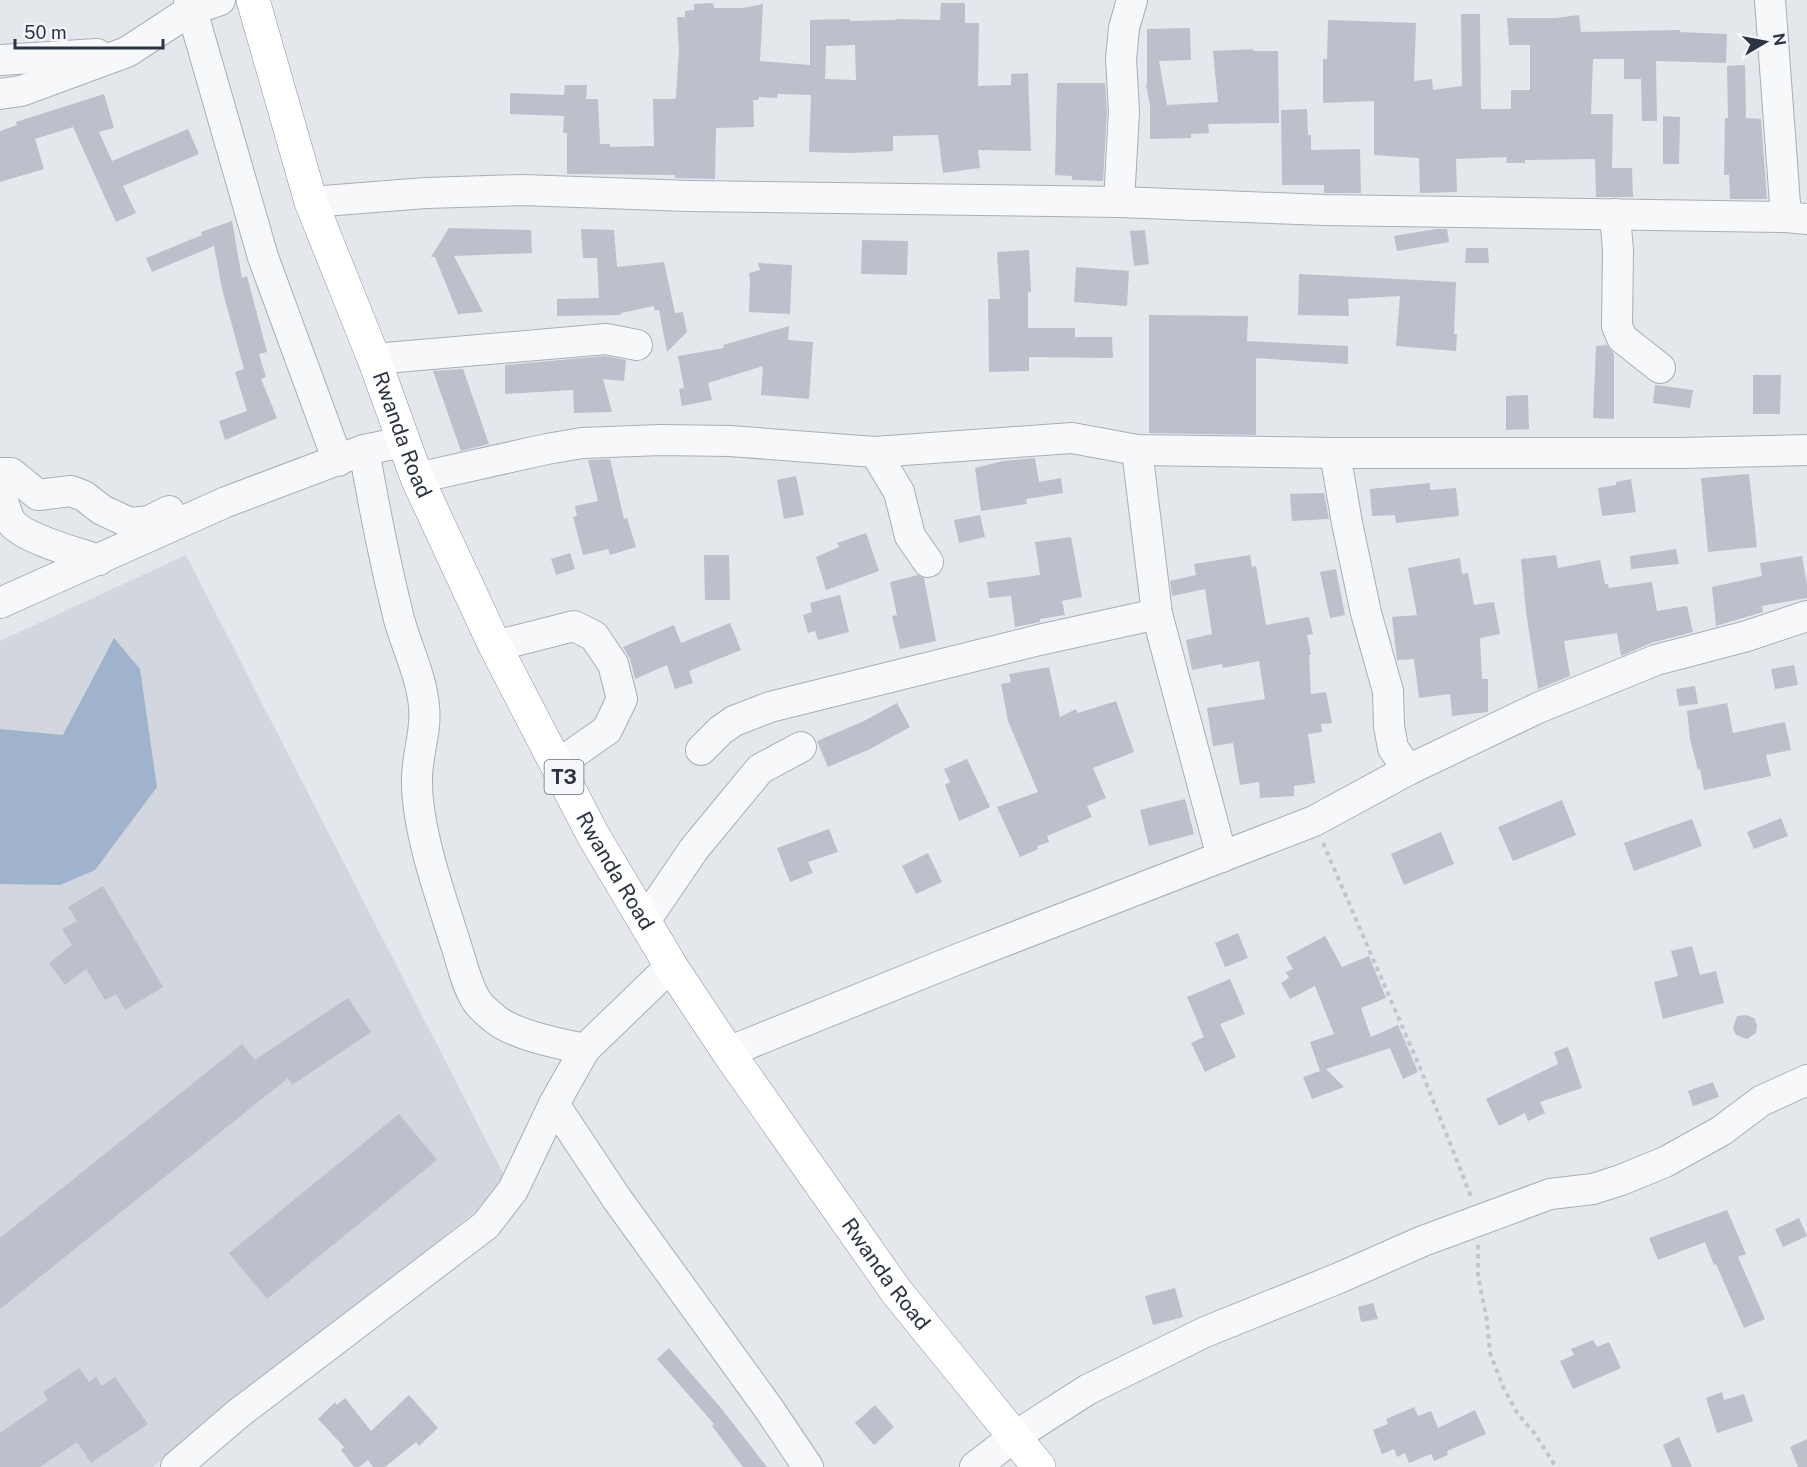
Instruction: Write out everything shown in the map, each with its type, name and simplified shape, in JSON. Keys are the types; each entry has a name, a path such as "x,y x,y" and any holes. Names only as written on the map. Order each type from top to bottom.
{"highway":[{"name":"Rwanda Road","path":"260,2 311,202 374,359 417,478 495,646 593,835 671,966 728,1052 896,1291 1039,1467"}],"street":[{"path":"0,94 21,91 127,52 190,5 220,0"},
{"path":"1119,202 1124,111 1121,59 1124,28 1132,0"},
{"path":"311,202 426,193 522,190 690,196 1119,202 1325,210 1797,218 1764,3"},
{"path":"190,5 263,257 351,456 377,529 400,622 418,676 424,707 424,727 418,754 417,782 424,834 464,970 477,1002 498,1022 535,1037 585,1049"},
{"path":"0,60 127,52"},
{"path":"1615,214 1618,251 1617,326 1622,338 1660,368"},
{"path":"374,359 606,339 638,345"},
{"path":"417,478 547,448 582,443 661,440 730,441 875,452 1072,438 1137,450 1335,453 1679,453 1807,450"},
{"path":"0,603 236,499 351,456 403,442"},
{"path":"1137,450 1157,614 1221,857"},
{"path":"875,452 898,492 910,537 928,562"},
{"path":"1335,453 1366,613 1388,691 1389,726 1394,748 1408,770"},
{"path":"0,473 11,473 38,495 71,491 84,496 102,510 130,523 149,521 183,504 222,492 236,499"},
{"path":"0,493 9,519 20,530 99,560"},
{"path":"701,750 721,730 734,721 770,707 1039,640 1157,614"},
{"path":"728,1052 958,959 1314,822 1408,770 1538,708 1656,660 1747,636 1807,616"},
{"path":"495,646 574,626 594,636 613,664 622,699 607,730 557,765"},
{"path":"645,921 694,849 760,769 801,747"},
{"path":"176,1467 239,1413 486,1225 513,1190 554,1104 585,1049 671,966"},
{"path":"975,1467 1014,1437 1088,1390 1205,1332 1340,1278 1423,1241 1550,1194 1593,1189 1665,1162 1721,1131 1761,1101 1807,1080"},
{"path":"554,1104 617,1199 769,1409 808,1467"}],"path":[{"path":"1314,822 1421,1070 1479,1221 1478,1276 1487,1320 1490,1353 1504,1389 1518,1414 1535,1434 1556,1467"}],"shaded area":[{"path":"186,555 509,1185 153,1467 0,1467 0,641"}],"water":[{"path":"114,638 140,669 157,787 95,870 60,885 0,884 0,729 63,735"}],"building":[{"path":"713,3 714,8 743,8 763,4 760,61 810,65 810,20 940,20 941,3 965,3 965,23 979,23 978,86 1011,85 1011,74 1028,73 1031,151 978,150 980,168 943,173 938,135 893,136 893,151 809,152 811,95 778,94 777,98 759,97 758,100 753,100 754,127 716,128 715,179 675,178 675,175 567,174 567,133 563,133 564,116 510,114 510,93 564,95 565,85 587,85 586,99 598,99 600,144 610,144 610,147 654,146 653,99 675,99 676,97 679,49 677,17 685,17 685,11 694,10 694,4","holes":["855,45 856,80 825,79 826,46"]},
{"path":"1461,14 1480,14 1481,109 1511,109 1511,90 1530,90 1530,45 1509,45 1507,18 1556,18 1579,15 1581,32 1680,30 1680,32 1727,34 1726,63 1656,61 1657,121 1642,121 1641,79 1624,79 1624,59 1593,59 1591,114 1613,114 1612,168 1632,168 1633,197 1596,197 1595,159 1525,160 1525,163 1506,163 1507,157 1456,159 1457,192 1420,193 1419,158 1374,155 1374,101 1323,103 1323,59 1327,59 1328,20 1416,23 1414,81 1432,79 1433,90 1462,86"},
{"path":"1190,28 1191,60 1159,61 1167,105 1218,102 1213,51 1253,49 1253,51 1278,51 1279,123 1208,124 1209,133 1191,134 1191,138 1150,139 1150,106 1146,84 1147,29"},
{"path":"1745,65 1746,118 1761,119 1767,199 1730,199 1729,175 1724,175 1725,118 1728,118 1727,66"},
{"path":"1057,83 1105,83 1107,111 1103,181 1072,180 1072,176 1055,175"},
{"path":"104,94 114,128 99,132 112,161 188,129 199,154 123,186 136,213 116,222 73,127 35,139 44,169 0,182 0,131 17,125 16,122"},
{"path":"1307,109 1311,150 1360,149 1361,193 1324,193 1324,185 1282,185 1281,110"},
{"path":"1663,116 1680,117 1679,164 1663,164"},
{"path":"232,221 242,278 247,276 267,352 259,354 266,377 261,379 277,418 225,440 219,421 247,411 235,372 244,369 222,289 214,246 152,272 146,258 202,235 201,232"},
{"path":"449,228 531,230 532,253 454,256 483,312 458,314 435,257 431,257"},
{"path":"581,229 614,230 617,267 664,262 675,313 683,312 687,332 667,352 659,310 655,311 654,306 621,313 621,315 557,316 557,299 599,298 597,258 583,258"},
{"path":"1447,229 1449,242 1397,251 1394,236"},
{"path":"1145,230 1149,264 1134,266 1130,231"},
{"path":"862,240 908,241 907,275 861,274"},
{"path":"1466,248 1488,248 1489,263 1465,263"},
{"path":"1029,250 1031,292 1028,292 1028,328 1075,328 1075,337 1112,337 1113,358 1029,357 1029,371 989,372 988,299 1000,299 997,252"},
{"path":"758,263 792,265 790,314 749,312 749,273 760,270"},
{"path":"1076,267 1129,271 1127,306 1074,302"},
{"path":"1299,274 1456,282 1454,334 1457,334 1456,351 1396,346 1400,296 1348,299 1349,316 1298,315"},
{"path":"1149,315 1248,316 1247,341 1348,346 1348,364 1256,358 1256,435 1149,433"},
{"path":"789,326 788,340 813,342 809,399 761,395 763,366 708,383 712,400 682,406 679,389 684,388 678,356 724,348 723,345"},
{"path":"1607,345 1614,354 1614,419 1593,418 1596,346"},
{"path":"605,356 626,360 624,381 603,379 612,412 574,413 573,390 505,394 505,365"},
{"path":"463,369 489,444 461,451 433,371"},
{"path":"1753,375 1781,375 1780,414 1753,414"},
{"path":"1655,385 1693,390 1690,408 1653,403"},
{"path":"1528,395 1529,429 1506,430 1506,396"},
{"path":"1035,458 1039,482 1061,478 1063,493 1026,499 1027,504 981,511 975,468 1003,461"},
{"path":"610,459 624,519 627,518 636,547 610,555 608,549 583,555 573,517 577,516 575,506 598,501 588,460"},
{"path":"1749,474 1757,547 1708,552 1701,478"},
{"path":"796,476 804,515 784,519 777,480"},
{"path":"1631,479 1636,512 1602,516 1598,488 1616,485 1616,482"},
{"path":"1430,483 1430,490 1456,488 1459,516 1396,523 1395,515 1372,516 1370,489"},
{"path":"1324,493 1329,519 1292,521 1290,494"},
{"path":"980,515 985,537 959,543 954,520"},
{"path":"866,533 879,571 826,590 816,557 839,547 837,543"},
{"path":"1071,537 1082,597 1062,601 1065,615 1040,619 1040,622 1015,627 1011,596 989,598 987,582 1040,575 1035,542"},
{"path":"1676,549 1679,564 1631,569 1630,556"},
{"path":"570,553 575,569 556,575 551,559"},
{"path":"704,555 729,555 730,600 705,600"},
{"path":"1250,555 1252,567 1256,566 1266,625 1309,617 1313,634 1307,635 1311,655 1309,655 1311,694 1326,692 1332,723 1321,724 1322,732 1308,734 1315,783 1294,786 1294,796 1260,798 1259,782 1240,785 1233,743 1213,746 1207,708 1265,699 1259,661 1223,668 1222,664 1192,670 1186,640 1212,634 1205,589 1172,596 1170,581 1196,575 1194,564"},
{"path":"1556,555 1558,568 1600,560 1605,584 1608,584 1609,588 1652,582 1657,611 1687,606 1693,632 1651,643 1621,656 1617,633 1564,641 1570,676 1538,689 1526,612 1521,559"},
{"path":"1802,556 1807,598 1762,606 1763,612 1716,626 1712,587 1762,576 1760,563"},
{"path":"1460,558 1462,574 1468,573 1474,605 1494,602 1500,634 1480,638 1482,679 1488,679 1488,712 1452,716 1450,694 1419,698 1414,659 1397,660 1392,617 1417,615 1408,568"},
{"path":"1336,569 1345,615 1330,618 1320,572"},
{"path":"918,575 924,578 936,641 900,649 892,616 897,615 890,582"},
{"path":"840,595 849,632 818,640 815,631 808,633 803,615 812,612 810,603"},
{"path":"730,623 741,650 689,671 693,683 675,689 667,665 635,679 630,659 623,647 674,625 681,643"},
{"path":"1794,665 1798,685 1775,689 1771,669"},
{"path":"1049,667 1060,717 1076,709 1078,713 1116,701 1134,752 1093,768 1106,798 1087,806 1092,817 1047,836 1049,842 1037,846 1038,849 1020,857 997,807 1038,792 1008,721 1001,684 1011,682 1009,674"},
{"path":"1695,686 1698,704 1679,706 1676,689"},
{"path":"897,703 910,727 870,749 828,767 817,741 864,721"},
{"path":"1727,703 1733,733 1785,722 1791,750 1766,755 1771,776 1704,790 1690,739 1687,711"},
{"path":"967,759 990,807 959,821 945,785 950,782 944,769"},
{"path":"1185,799 1194,834 1149,846 1140,810"},
{"path":"1562,800 1576,835 1513,861 1498,827"},
{"path":"1781,818 1788,836 1754,849 1747,832"},
{"path":"1692,819 1702,846 1634,871 1624,843"},
{"path":"829,829 838,852 808,862 813,873 790,882 777,848"},
{"path":"1441,832 1454,864 1404,885 1391,854"},
{"path":"928,853 942,882 916,894 902,866"},
{"path":"103,886 163,987 125,1010 116,994 105,1000 86,969 65,985 49,963 72,945 62,929 77,921 68,907"},
{"path":"1238,933 1248,958 1225,967 1215,943"},
{"path":"1325,936 1342,967 1369,956 1386,998 1361,1008 1371,1037 1398,1025 1418,1072 1403,1079 1390,1048 1326,1069 1344,1087 1312,1099 1303,1077 1320,1071 1310,1042 1334,1034 1315,986 1290,999 1281,983 1289,978 1286,972 1293,969 1286,957"},
{"path":"1692,946 1700,975 1716,971 1724,1003 1663,1019 1654,982 1678,976 1671,951"},
{"path":"1230,979 1245,1014 1220,1024 1236,1057 1205,1072 1191,1043 1204,1037 1187,997"},
{"path":"348,998 371,1032 292,1085 288,1078 0,1309 0,1238 242,1044 255,1060"},
{"path":"1746,1015 1754,1018 1757,1025 1756,1033 1747,1039 1736,1035 1733,1028 1737,1016"},
{"path":"1568,1047 1582,1088 1540,1102 1545,1113 1528,1121 1525,1113 1499,1126 1486,1099 1558,1064 1554,1052"},
{"path":"1713,1082 1719,1097 1693,1106 1688,1091"},
{"path":"399,1114 437,1160 267,1299 229,1253"},
{"path":"1727,1210 1746,1254 1738,1257 1765,1319 1744,1328 1705,1242 1658,1260 1649,1238"},
{"path":"1799,1218 1807,1236 1783,1247 1775,1229"},
{"path":"1175,1288 1183,1317 1153,1325 1145,1296"},
{"path":"1373,1303 1378,1319 1361,1322 1358,1307"},
{"path":"1593,1340 1597,1347 1609,1342 1621,1368 1573,1389 1560,1361 1574,1355 1571,1349"},
{"path":"669,1348 721,1408 767,1467 743,1467 712,1426 714,1424 657,1359"},
{"path":"79,1368 89,1382 96,1377 102,1386 115,1377 148,1424 91,1463 77,1442 40,1467 0,1467 0,1433 48,1400 43,1392"},
{"path":"1722,1392 1724,1400 1744,1394 1753,1421 1717,1433 1706,1398"},
{"path":"409,1395 438,1428 419,1446 416,1442 385,1467 373,1467 368,1460 359,1467 354,1467 341,1450 344,1447 318,1419 335,1402 337,1405 345,1398 371,1431"},
{"path":"875,1405 894,1427 874,1445 855,1423"},
{"path":"1414,1407 1418,1416 1431,1411 1438,1428 1475,1410 1486,1434 1447,1451 1448,1455 1434,1461 1431,1454 1409,1463 1405,1453 1397,1457 1394,1449 1382,1454 1373,1430 1388,1424 1386,1419"},
{"path":"1679,1437 1692,1467 1672,1467 1663,1445"},
{"path":"1807,1439 1807,1467 1798,1467 1790,1447"}]}
